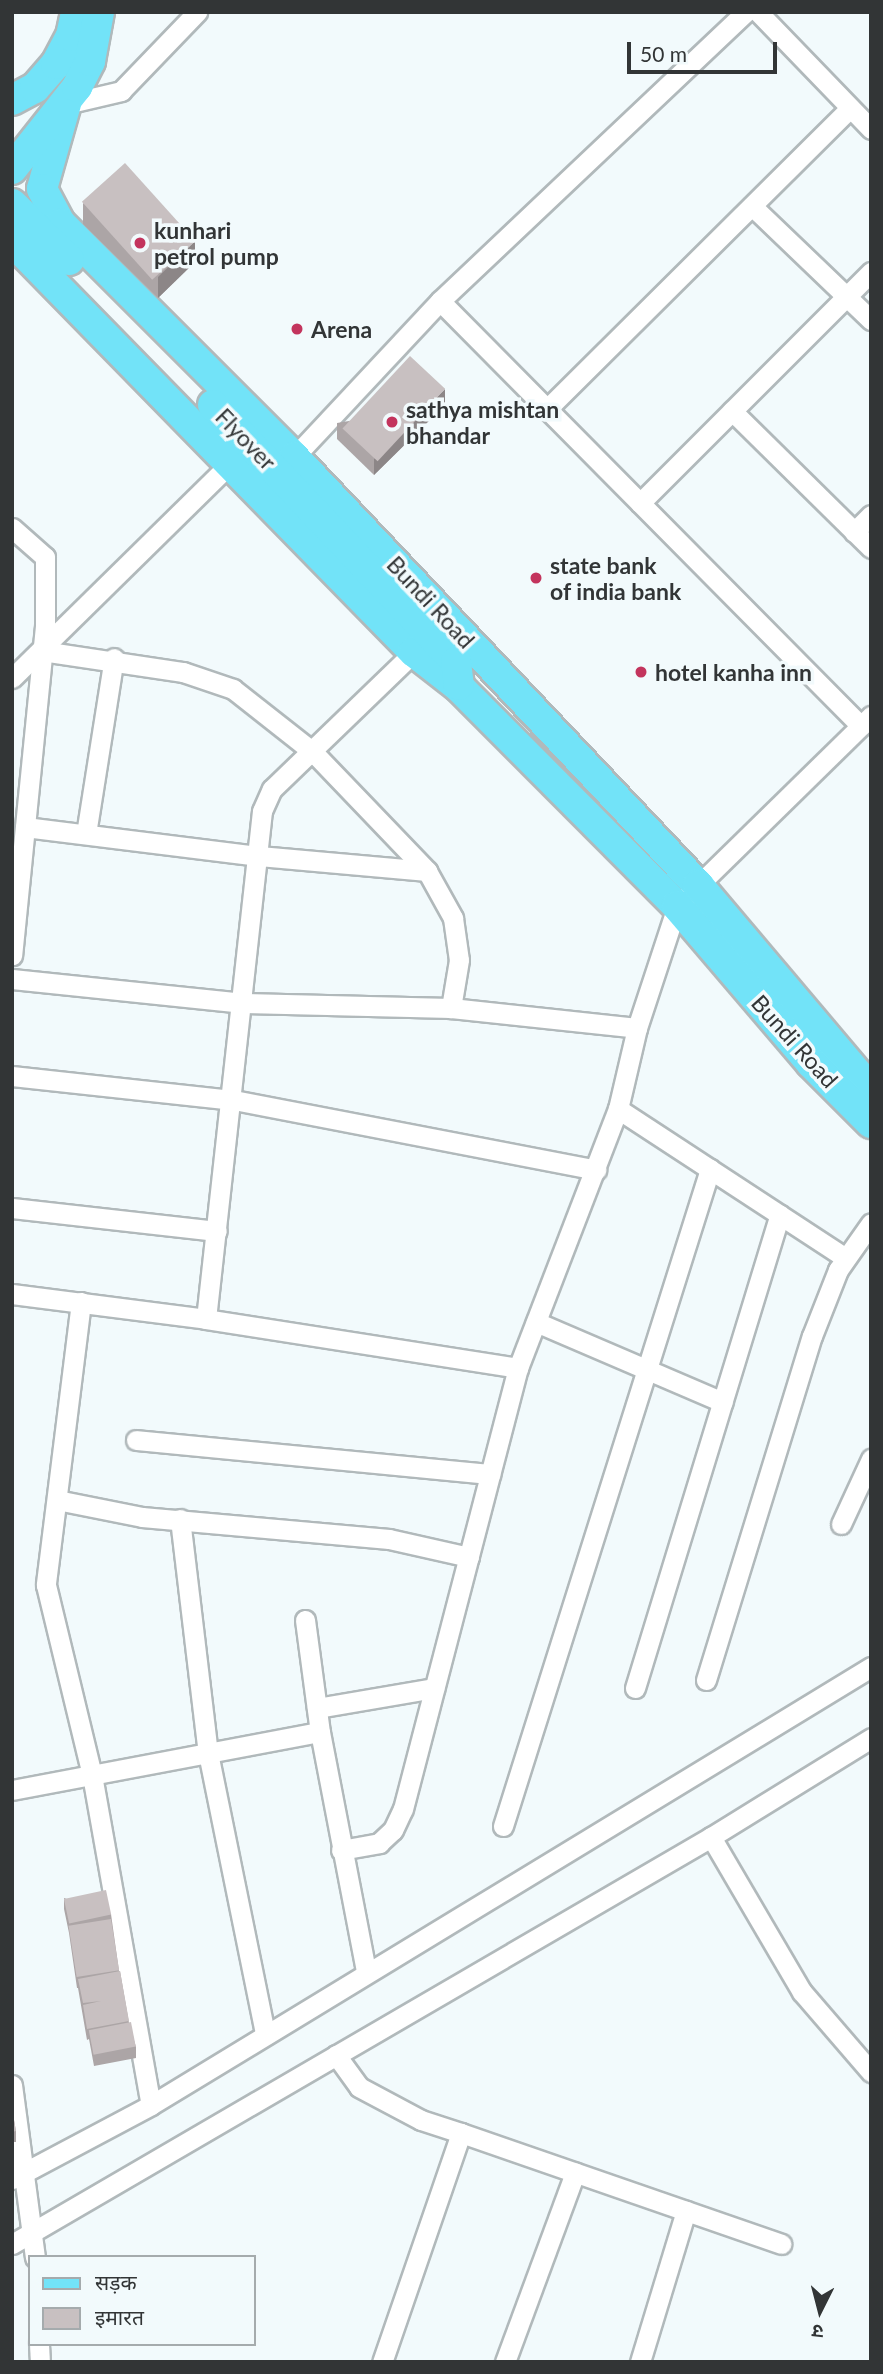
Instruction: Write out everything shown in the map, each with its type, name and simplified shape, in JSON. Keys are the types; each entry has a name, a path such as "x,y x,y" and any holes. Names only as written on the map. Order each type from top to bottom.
{"main road":[{"path":"12,100 35,88 56,64 71,36 76,12"},
{"path":"12,169 66,104 90,61 99,12"},
{"path":"12,140 32,131 66,104"},
{"name":"Bundi Road","path":"66,104 44,173 42,189 49,208 294,457 688,895 871,1090"},
{"name":"Flyover","path":"12,204 249,441 421,641"},
{"name":"Bundi Road","path":"12,241 230,464 421,641 459,687 688,895 811,1063 871,1124"}],"street":[{"path":"66,104 121,92 197,12"},
{"path":"294,457 440,301 746,12"},
{"path":"758,12 871,130"},
{"path":"547,409 850,108"},
{"path":"752,206 848,295 871,320"},
{"path":"640,503 871,272"},
{"path":"341,1850 379,1843 393,1830 403,1809 518,1368 618,1109 637,1028 688,895 866,721 640,503 440,301"},
{"path":"732,411 871,548"},
{"path":"12,678 230,464"},
{"path":"854,532 871,515"},
{"path":"12,528 45,557 42,651 13,947"},
{"path":"206,1319 234,1100 262,811 272,789 313,752 421,641"},
{"path":"42,651 114,658 183,672 233,689 313,752 427,871 453,918 458,942 451,1008"},
{"path":"86,834 114,658"},
{"path":"25,827 259,856 427,871"},
{"path":"12,979 244,1003 451,1008 637,1028"},
{"path":"12,1076 234,1100 596,1170"},
{"path":"618,1109 846,1258"},
{"path":"503,1826 710,1169"},
{"path":"12,1208 217,1231"},
{"path":"635,1688 780,1215"},
{"path":"706,1680 811,1336 846,1258 871,1223"},
{"path":"12,1293 206,1319 518,1368"},
{"path":"81,1302 46,1584 92,1775 151,2105"},
{"path":"536,1322 723,1402"},
{"path":"136,1440 490,1474"},
{"path":"841,1524 871,1459"},
{"path":"57,1500 142,1517 389,1539 468,1557"},
{"path":"180,1519 208,1753 265,2034"},
{"path":"305,1620 320,1732 366,1972"},
{"path":"19,2174 151,2105 871,1667"},
{"path":"317,1709 434,1688"},
{"path":"12,1790 320,1732"},
{"path":"12,2244 33,2225 336,2055 711,1837 871,1738"},
{"path":"711,1837 802,1992 871,2072"},
{"path":"336,2055 359,2087 421,2120 781,2244"},
{"path":"12,2085 19,2174 29,2196 34,2255"},
{"path":"382,2362 461,2133"},
{"path":"505,2362 575,2173"},
{"path":"640,2362 686,2211"}],"building":[{"name":"kunhari petrol pump","path":"125,163 195,241 152,280 82,202"},
{"name":"sathya mishtan bhandar","path":"410,356 445,389 378,461 342,428"},
{"path":"106,1890 111,1914 69,1923 64,1899"},
{"path":"111,1919 119,1970 77,1977 69,1926"},
{"path":"120,1971 129,2021 87,2029 83,2005 101,2001 83,2003 78,1979"},
{"path":"131,2022 136,2047 94,2055 89,2030"},
{"path":"12,2109 16,2131 12,2132"}],"place":[{"name":"kunhari petrol pump","path":"140,243"},
{"name":"Arena","path":"297,329"},
{"name":"sathya mishtan bhandar","path":"392,422"},
{"name":"state bank of india bank","path":"536,578"},
{"name":"hotel kanha inn","path":"641,672"}]}
